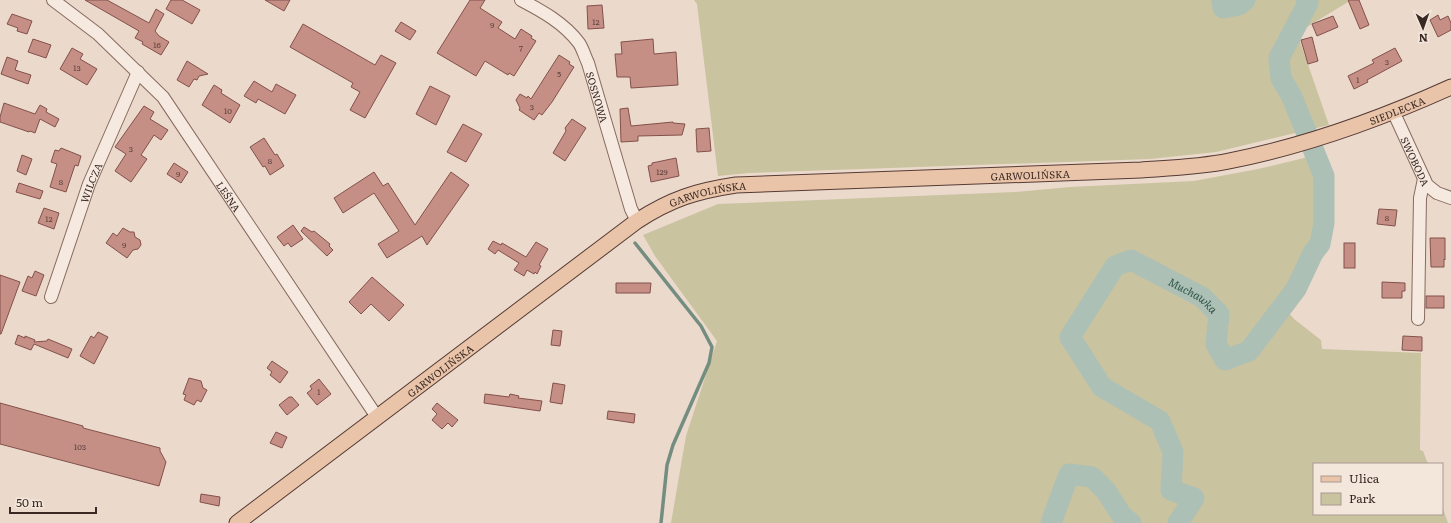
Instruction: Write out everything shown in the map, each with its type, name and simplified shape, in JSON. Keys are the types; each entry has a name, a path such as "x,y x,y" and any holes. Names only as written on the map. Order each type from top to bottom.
{"main road":[{"name":"SIEDLECKA","path":"1282,148 1342,130 1393,111 1451,86"},
{"name":"GARWOLIŃSKA","path":"237,523 637,221 661,206 687,195 703,190 736,185 1188,167 1228,161 1282,148"}],"street":[{"name":"LEŚNA","path":"53,0 98,34 163,98 377,417"},
{"name":"SOSNOWA","path":"520,0 542,11 563,26 579,44 588,64 631,209 637,221"},
{"name":"WILCZA","path":"51,297 89,184 138,72"},
{"name":"SWOBODA","path":"1393,111 1424,179 1432,190 1451,198"},
{"path":"1418,319 1420,198 1424,179"}],"green space":[{"path":"694,0 1347,0 1348,2 1297,33 1329,125 1216,152 1150,159 749,173 718,176 697,4"},
{"path":"1309,153 1319,194 1317,230 1294,281 1280,302 1294,319 1321,340 1322,349 1421,353 1420,450 1423,451 1428,463 1313,463 1313,515 1443,515 1443,509 1448,523 671,523 686,436 717,341 655,256 643,235 718,204 1015,192 1070,187 1194,181 1258,169 1304,158"}],"building":[{"path":"85,0 107,0 149,23 156,9 164,14 155,31 159,36 169,42 161,55 135,38 139,31"},
{"path":"171,0 182,0 200,10 192,24 166,9"},
{"path":"265,0 290,0 284,11"},
{"path":"470,0 485,0 480,8 502,22 498,28 515,39 521,29 532,36 531,38 536,41 514,76 509,73 508,75 485,61 476,76 437,53"},
{"path":"1348,0 1359,0 1369,25 1360,29"},
{"path":"602,5 604,28 588,29 587,6"},
{"path":"12,14 32,21 27,34 17,31 18,28 7,24"},
{"path":"1438,15 1440,20 1448,16 1451,23 1451,30 1438,37 1430,20"},
{"path":"1333,16 1338,27 1317,36 1312,24"},
{"path":"401,22 416,31 410,40 395,31"},
{"path":"303,24 375,65 381,55 396,63 365,118 350,110 360,92 351,87 353,83 290,47"},
{"path":"1312,37 1318,61 1308,64 1301,40"},
{"path":"33,39 51,45 46,58 28,52"},
{"path":"653,39 654,54 676,52 678,85 631,88 630,77 617,77 615,54 622,54 621,42"},
{"path":"72,48 83,54 80,59 97,69 87,85 60,69"},
{"path":"1395,48 1402,61 1367,80 1368,82 1354,89 1348,76 1374,63 1372,60"},
{"path":"559,55 570,62 569,64 574,67 552,102 542,115 539,113 534,120 519,110 520,108 516,100 520,94 527,98 528,96 531,99"},
{"path":"7,57 18,61 15,70 31,75 28,84 1,74"},
{"path":"187,61 208,74 199,76 197,80 194,79 189,87 177,80"},
{"path":"254,81 272,92 276,84 296,95 285,114 258,99 256,103 244,96"},
{"path":"214,85 222,90 221,93 240,105 230,123 202,105"},
{"path":"430,86 450,96 436,125 416,114"},
{"path":"4,103 35,114 40,105 47,109 46,112 59,119 55,127 40,119 35,133 29,132 0,122"},
{"path":"144,106 154,112 150,119 168,130 161,140 154,135 141,155 147,159 131,182 115,171 126,154 115,147"},
{"path":"628,108 631,126 673,122 685,124 682,135 638,136 638,141 621,142 620,109"},
{"path":"572,119 586,128 565,161 553,153 566,131 565,128"},
{"path":"463,124 482,134 466,162 447,152"},
{"path":"709,128 711,151 697,152 696,129"},
{"path":"264,138 275,155 277,154 284,166 270,175 250,147"},
{"path":"61,148 81,156 78,166 75,165 66,192 50,187 57,164 51,162 55,150 59,151"},
{"path":"22,155 32,159 26,175 17,171"},
{"path":"676,158 679,176 651,182 648,166 652,165 652,163"},
{"path":"174,163 188,172 181,183 167,174"},
{"path":"374,172 383,186 388,183 415,225 451,172 469,185 427,245 422,236 387,258 378,244 399,231 374,193 343,213 334,198"},
{"path":"19,183 43,191 40,199 16,192"},
{"path":"44,208 59,213 54,229 38,223"},
{"path":"1379,209 1397,210 1395,226 1377,224"},
{"path":"293,225 303,239 291,247 288,243 284,246 277,237"},
{"path":"304,227 312,232 314,231 330,244 329,246 333,250 327,256 301,231"},
{"path":"123,228 130,232 134,232 135,237 140,240 141,245 138,249 133,250 127,258 106,243 113,233 117,236"},
{"path":"1430,238 1445,238 1444,267 1431,267"},
{"path":"493,241 501,245 502,243 526,257 536,242 548,249 539,265 541,266 537,274 527,270 524,276 514,270 519,263 498,250 495,254 488,249"},
{"path":"1344,243 1355,243 1355,268 1344,268"},
{"path":"35,271 44,275 36,296 22,291 28,276 32,278"},
{"path":"0,275 20,282 1,334 0,334"},
{"path":"372,277 404,305 389,321 371,304 361,314 349,302"},
{"path":"1382,282 1405,283 1405,291 1402,291 1402,298 1382,298"},
{"path":"616,283 651,283 650,293 616,293"},
{"path":"1426,296 1444,296 1444,308 1426,308"},
{"path":"553,330 562,331 560,346 551,345"},
{"path":"98,332 108,337 94,364 80,356 91,336 94,338"},
{"path":"18,335 35,340 34,342 47,341 48,339 72,349 68,358 34,344 31,350 15,344"},
{"path":"1403,336 1422,337 1422,351 1402,350"},
{"path":"272,361 288,372 280,383 270,375 272,372 267,368"},
{"path":"189,378 201,381 203,388 207,390 201,402 197,400 194,405 184,400 186,395 183,394"},
{"path":"319,379 331,394 317,405 307,393 312,389 310,386"},
{"path":"553,383 565,385 562,404 550,402"},
{"path":"485,394 509,397 510,394 519,396 518,398 542,401 540,411 484,403"},
{"path":"289,397 292,397 299,405 287,415 279,405"},
{"path":"0,403 83,426 83,428 160,448 166,462 159,486 0,444"},
{"path":"437,403 458,420 452,427 448,423 442,429 432,420 437,414 432,409"},
{"path":"608,411 635,414 634,423 607,419"},
{"path":"276,432 287,437 282,448 270,443"},
{"path":"201,494 220,497 219,506 200,502"}],"waterway":[{"name":"Muchawka","path":"1222,0 1223,8 1239,5 1245,0"},
{"name":"Muchawka","path":"1178,523 1194,498 1171,490 1173,452 1160,421 1102,387 1070,337 1115,266 1131,260 1202,297 1219,314 1216,344 1225,360 1249,351 1296,289 1313,253 1320,244 1324,223 1324,176 1292,97 1281,78 1279,58 1308,3 1306,0"},
{"path":"635,243 701,326 712,347 709,363 673,445 667,465 661,523"},
{"name":"Muchawka","path":"1051,523 1069,474 1092,477 1106,491 1122,516 1131,523"}]}
